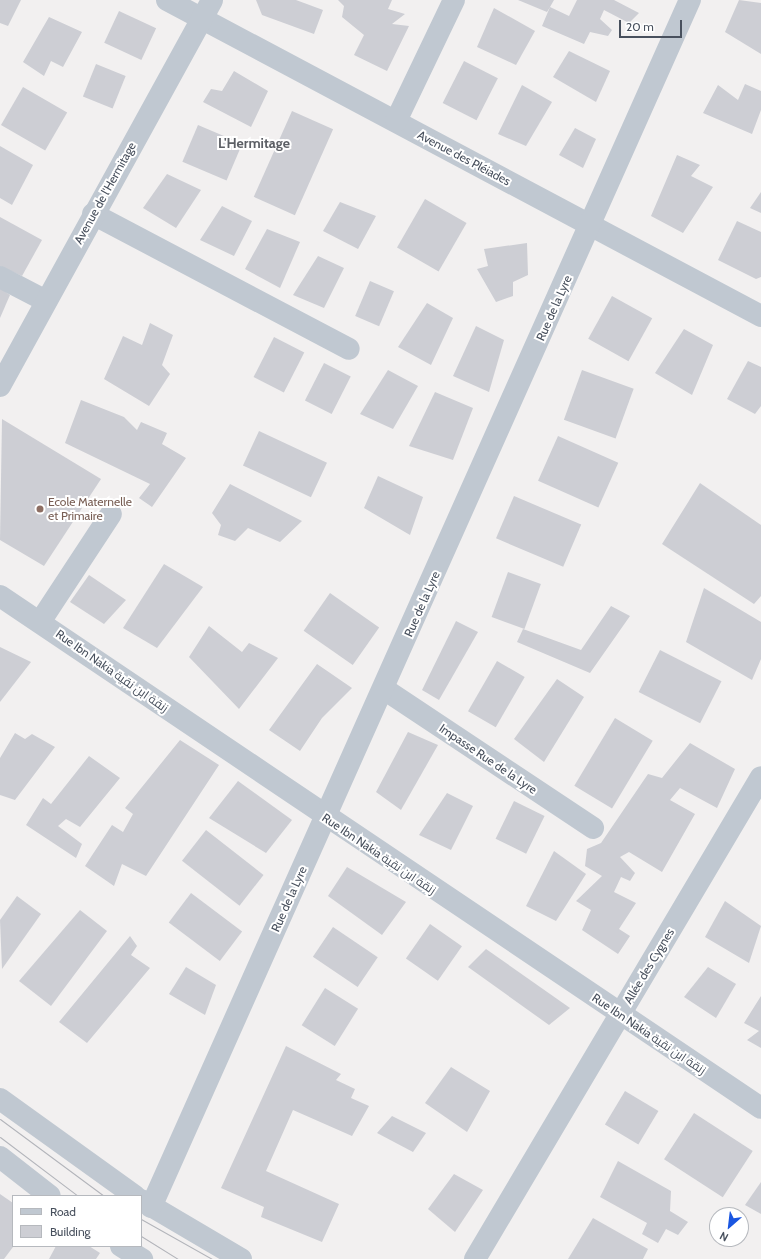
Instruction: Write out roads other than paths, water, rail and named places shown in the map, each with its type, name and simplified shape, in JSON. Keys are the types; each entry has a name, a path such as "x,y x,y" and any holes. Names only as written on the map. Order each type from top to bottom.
{"street":[{"name":"Avenue des Pléiades","path":"167,0 207,9 396,122 761,316"},
{"path":"396,122 454,0"},
{"name":"Rue de la Lyre","path":"142,1201 325,818 384,689 592,226 690,0"},
{"name":"Avenue de l'Hermitage","path":"0,386 93,214 207,9"},
{"path":"93,214 349,349"},
{"path":"0,277 46,301"},
{"path":"40,622 111,514"},
{"name":"Rue Ibn Nakia زنقة ابن نقية","path":"0,596 325,818 761,1108"},
{"name":"Impasse Rue de la Lyre","path":"384,689 593,828"},
{"name":"Allée des Cygnes","path":"475,1259 761,776"},
{"path":"0,1099 134,1195"},
{"path":"0,1157 49,1195"},
{"path":"142,1201 240,1259"}],"tram line":[{"path":"0,1119 103,1195"},
{"path":"0,1137 77,1195"},
{"path":"142,1220 212,1259"},
{"path":"142,1237 178,1259"}],"place":[{"name":"Ecole Maternelle et Primaire","path":"40,509"}],"district":[{"name":"L'Hermitage","path":"254,143"}]}
